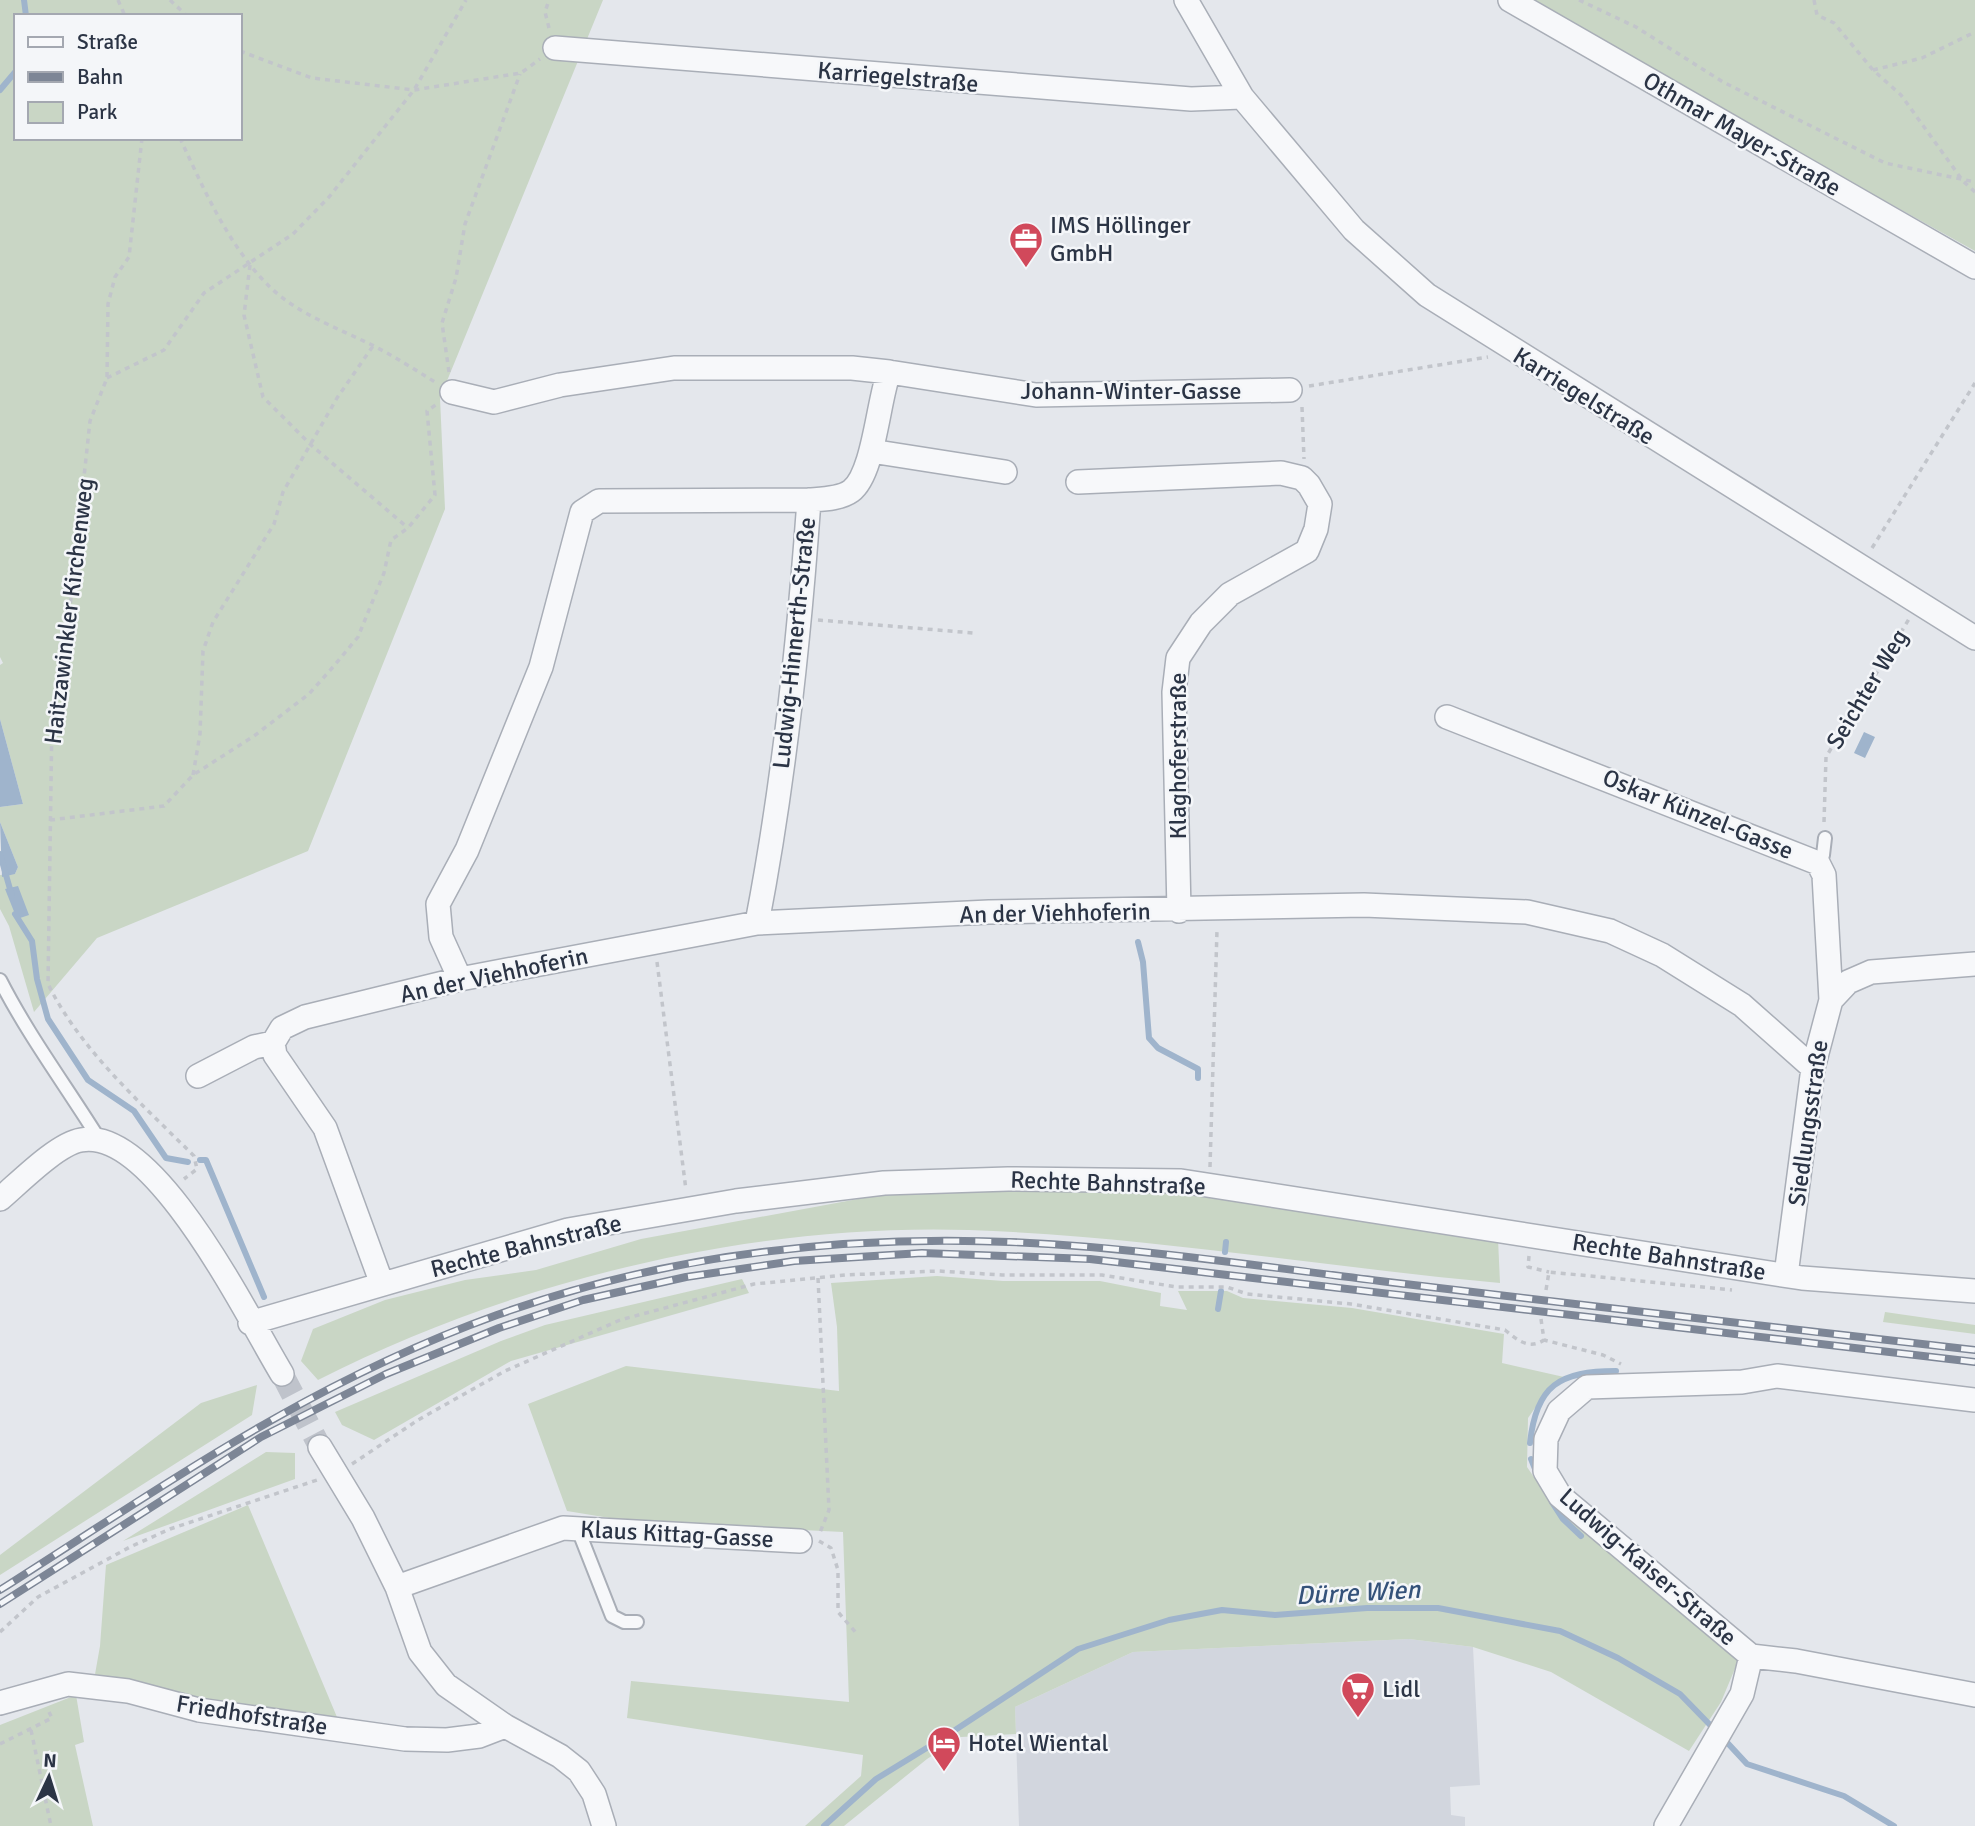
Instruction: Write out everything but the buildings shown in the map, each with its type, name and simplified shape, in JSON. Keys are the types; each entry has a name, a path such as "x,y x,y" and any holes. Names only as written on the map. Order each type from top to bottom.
{"street":[{"name":"Karriegelstraße","path":"1186,0 1242,97 1354,230 1427,295 1510,350 1862,565 1975,638"},
{"name":"Othmar Mayer-Straße","path":"1510,0 1975,267"},
{"name":"Karriegelstraße","path":"555,48 1163,97 1242,97"},
{"name":"Johann-Winter-Gasse","path":"452,392 494,402 560,385 674,368 852,368 1036,394 1295,389"},
{"path":"809,500 849,493 858,485 871,451 889,372"},
{"path":"871,451 1005,472"},
{"name":"Klaghoferstraße","path":"1078,482 1281,473 1301,478 1320,504 1316,529 1307,551 1230,594 1201,623 1178,658 1174,692 1179,911"},
{"name":"Ludwig-Hinnerth-Straße","path":"460,979 440,937 438,904 467,850 541,667 582,512 598,501 809,500 801,620 774,836 757,923"},
{"name":"Oskar Künzel-Gasse","path":"1447,717 1818,863 1824,875 1831,1000"},
{"name":"An der Viehhoferin","path":"198,1076 254,1047 273,1043 282,1028 305,1017 460,979 757,923 989,912 1179,911 1364,905 1527,912 1585,925 1631,941 1685,969 1742,1005 1813,1068"},
{"path":"1831,1000 1848,982 1871,972 1975,964"},
{"name":"Siedlungsstraße","path":"1786,1275 1813,1068 1831,1000"},
{"path":"273,1043 275,1055 325,1128 382,1284"},
{"path":"4,1188 68,1143 99,1139 118,1147 142,1164 188,1216 282,1374"},
{"name":"Rechte Bahnstraße","path":"250,1323 568,1230 689,1209 884,1183 1007,1179 1181,1181 1786,1275 1975,1291"},
{"name":"Ludwig-Kaiser-Straße","path":"1975,1400 1777,1367 1742,1381 1587,1387 1559,1411 1546,1439 1545,1471 1560,1496 1751,1656 1796,1661 1975,1695"},
{"path":"320,1447 363,1518 397,1587 420,1653 446,1685 505,1726 559,1756 579,1771 594,1794 604,1826"},
{"name":"Klaus Kittag-Gasse","path":"397,1587 537,1535 577,1527 653,1534 809,1541"},
{"name":"Ludwig-Kaiser-Straße","path":"1666,1826 1742,1694 1751,1656"},
{"name":"Friedhofstraße","path":"0,1703 68,1684 128,1691 199,1710 405,1739 447,1740 479,1736 505,1726"}],"lane":[{"path":"1818,863 1823,855 1825,838"},
{"path":"0,980 19,1017 39,1043 99,1139"},
{"path":"577,1527 612,1616 624,1622 637,1622"}],"path":[{"path":"170,0 185,14"},
{"path":"107,378 164,350 204,293 293,234 329,197 414,90 466,0"},
{"path":"242,52 312,78 414,90 520,73 555,48 545,12 549,0"},
{"path":"1578,0 1588,2 1636,27 1723,82 1885,163 1975,182"},
{"path":"1588,2 1594,0"},
{"path":"1814,0 1817,15 1834,23 1873,70 1901,95 1963,181 1975,192"},
{"path":"1873,70 1922,58 1975,32"},
{"path":"452,392 442,323 456,278 465,224 520,73"},
{"name":"Haitzawinkler Kirchenweg","path":"142,140 129,257 115,277 108,304 107,378 89,421 67,635 52,717 48,984 58,1004 106,1067 194,1156 197,1169 166,1191"},
{"path":"181,140 204,191 250,265 274,290 305,312 373,346 452,392"},
{"path":"250,265 244,315 263,397 311,445 408,528"},
{"path":"193,775 200,734 203,651 213,622 274,524 283,492 337,398 373,346"},
{"path":"1304,453 1295,389 1497,356 1510,350"},
{"path":"1862,565 1975,383"},
{"path":"50,820 164,806 193,775 254,736 298,702 333,667 358,637 384,573 391,540 408,528 435,495 427,411 452,392"},
{"name":"Seichter Weg","path":"1825,838 1826,757 1920,601"},
{"path":"801,620 973,633"},
{"path":"1209,1186 1217,910"},
{"path":"654,943 689,1209"},
{"path":"1528,1267 1549,1272 1736,1291"},
{"path":"0,1632 38,1597 160,1533 248,1501 336,1475 418,1420 505,1371 620,1320 754,1284 938,1271 1002,1275 1102,1275 1177,1287 1227,1287 1247,1294 1351,1304 1505,1330 1522,1344 1538,1344 1544,1340 1603,1355 1631,1370 1633,1384"},
{"path":"1546,1290 1549,1272"},
{"path":"818,1278 829,1510 809,1541 831,1548 838,1570 838,1612 858,1635"},
{"path":"1541,1319 1544,1340"},
{"path":"0,1744 31,1730 51,1826"}],"shaded area":[{"path":"1409,1639 1473,1647 1480,1785 1450,1787 1451,1815 1465,1817 1465,1826 1019,1826 1015,1707 1133,1652"}],"green space":[{"path":"0,0 603,0 440,398 445,509 308,851 97,938 34,1012 9,926 0,909 0,875 15,874 18,867 0,822 0,807 23,804 0,719 0,665 3,663 0,657"},
{"path":"1524,0 1975,0 1975,251"},
{"path":"1011,1188 1181,1194 1498,1239 1500,1283 1035,1233 886,1230 718,1248 634,1265 551,1287 470,1314 392,1345 318,1380 301,1361 313,1329 385,1300 465,1280 536,1270 641,1239 885,1194"},
{"path":"937,1276 1003,1281 1100,1281 1161,1293 1160,1306 1187,1310 1178,1291 1227,1291 1243,1298 1352,1308 1504,1334 1502,1363 1564,1377 1542,1398 1528,1418 1527,1467 1555,1508 1739,1659 1721,1702 1689,1751 1551,1672 1473,1647 1409,1639 1133,1652 1015,1707 1016,1734 961,1737 927,1759 844,1826 805,1826 861,1776 863,1755 627,1718 631,1681 849,1702 843,1532 634,1522 567,1511 528,1404 626,1366 839,1391 837,1327 831,1283"},
{"path":"742,1279 749,1293 511,1361 374,1440 342,1425 335,1412 545,1325"},
{"path":"1885,1312 1975,1325 1975,1334 1883,1322"},
{"path":"257,1385 252,1415 0,1575 0,1555 201,1403"},
{"path":"266,1452 295,1453 295,1479 123,1541"},
{"path":"248,1505 342,1729 94,1680 100,1646 106,1565"},
{"path":"76,1695 84,1742 75,1745 93,1826 0,1826 0,1725"}],"water":[{"path":"0,719 23,804 0,807"},
{"path":"1864,732 1875,737 1865,758 1854,753"},
{"path":"0,822 18,867 15,874 2,877"},
{"path":"18,886 29,915 17,919 5,889"}],"waterway":[{"path":"24,0 26,14"},
{"path":"0,90 14,73"},
{"path":"0,854 12,896"},
{"path":"15,914 32,941 37,979 48,1019 88,1080 134,1111 166,1158 188,1162"},
{"path":"1138,942 1143,962 1149,1038 1158,1048 1198,1069 1198,1078"},
{"path":"200,1160 206,1160 264,1297"},
{"path":"1225,1252 1226,1242"},
{"path":"1218,1309 1221,1291"},
{"path":"1530,1443 1538,1407 1554,1385 1580,1374 1616,1371"},
{"path":"1531,1459 1537,1474"},
{"path":"1552,1502 1563,1519 1581,1536"},
{"name":"Dürre Wien","path":"824,1826 876,1779 1078,1649 1169,1620 1222,1610 1275,1615 1367,1608 1438,1608 1560,1631 1618,1658 1680,1694 1714,1729"},
{"name":"Dürre Wien","path":"1722,1737 1747,1764 1844,1796 1894,1826"}],"tunnel":[{"path":"282,1374 320,1447"}],"railway":[{"path":"0,1590 240,1438 364,1371 429,1342 497,1315 641,1273 789,1249 940,1241 1090,1247 1975,1350"},
{"path":"0,1604 261,1437 386,1374 499,1328 583,1300 686,1277 794,1261 922,1253 1090,1259 1975,1362"}],"place":[{"name":"IMS Höllinger GmbH","path":"1026,269"},
{"name":"Lidl","path":"1358,1719"},
{"name":"Hotel Wiental","path":"944,1773"}]}
